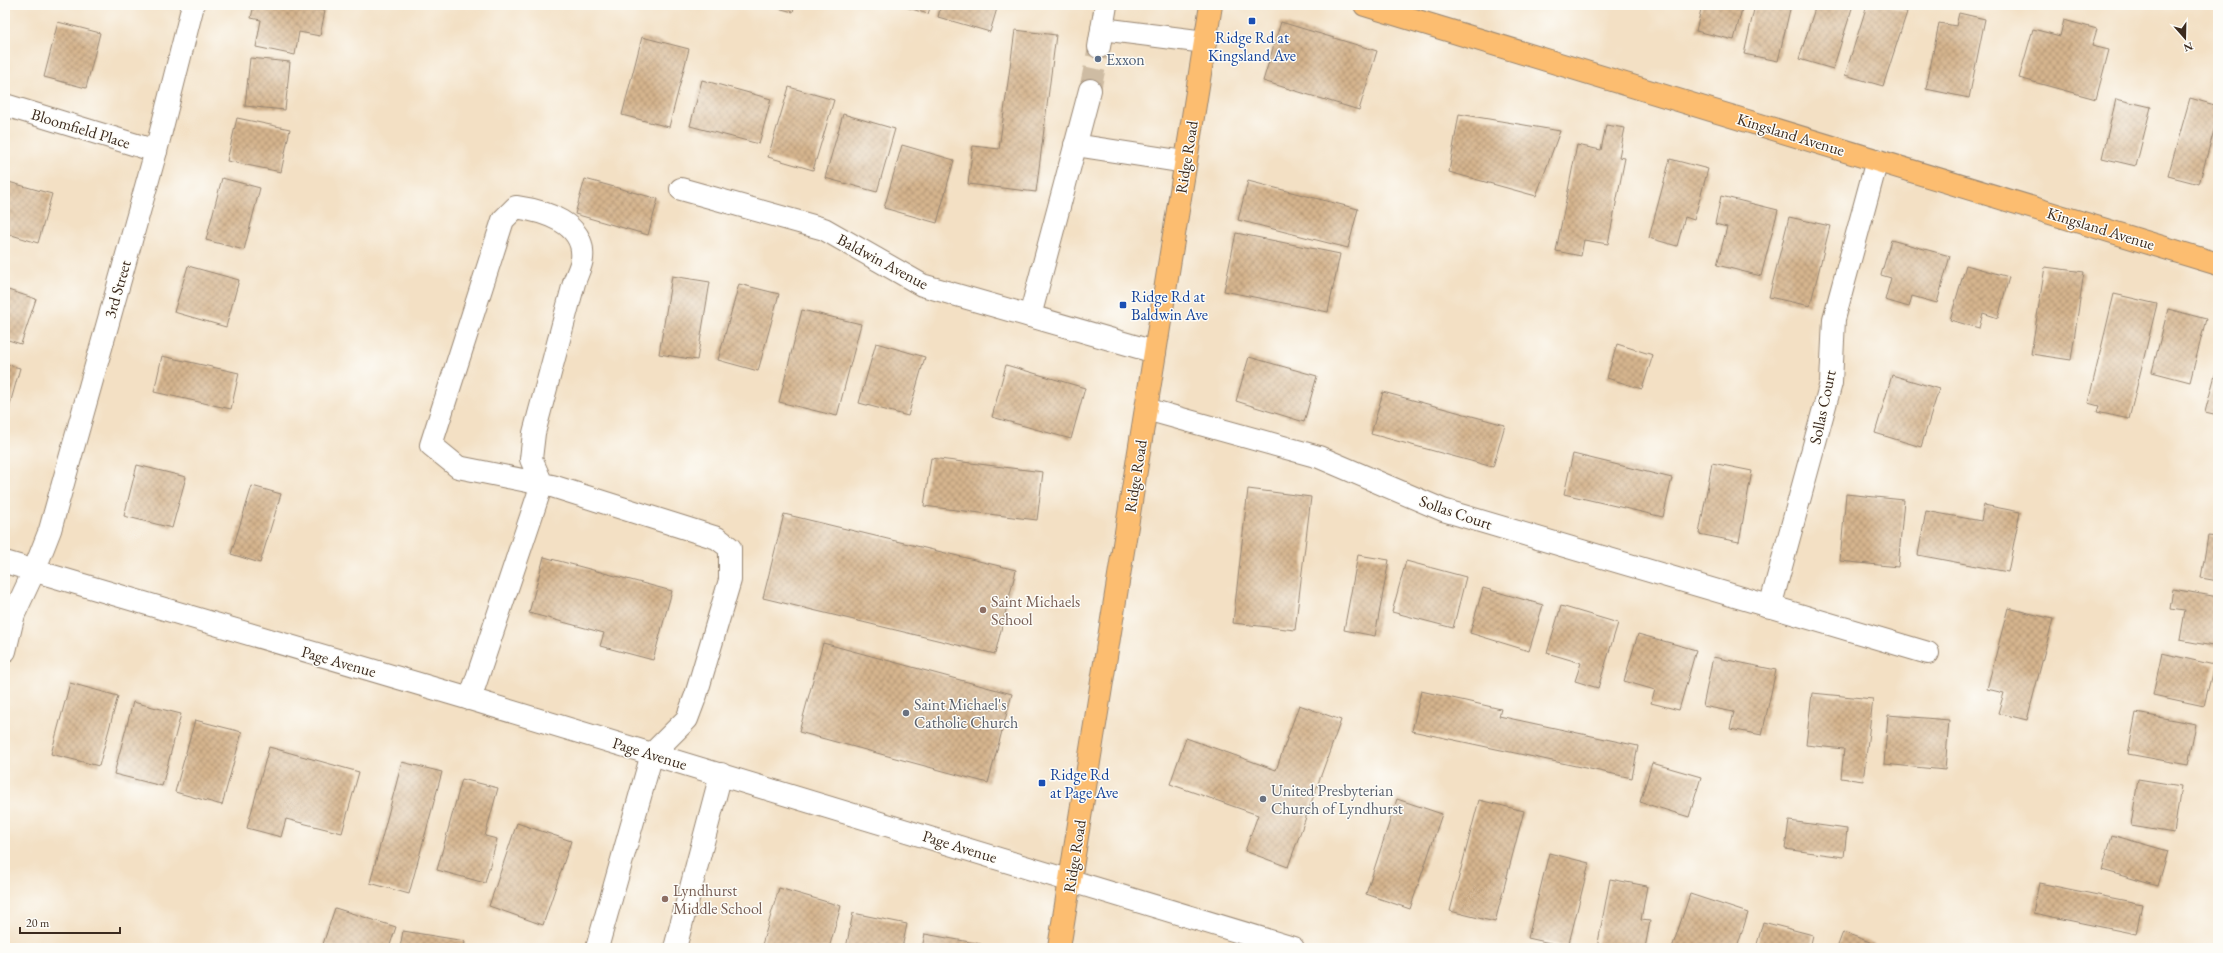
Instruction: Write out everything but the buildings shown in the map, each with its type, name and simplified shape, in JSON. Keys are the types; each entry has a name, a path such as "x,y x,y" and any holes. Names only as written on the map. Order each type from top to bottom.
{"main road":[{"name":"Ridge Road","path":"1059,948 1211,5"},
{"name":"Kingsland Avenue","path":"1365,5 2218,264"}],"street":[{"name":"3rd Street","path":"5,651 14,614 34,571 50,530 156,151 193,5"},
{"path":"1106,5 1101,38 1205,42"},
{"path":"1030,316 1090,90"},
{"name":"Bloomfield Place","path":"5,105 156,151"},
{"path":"1075,145 1186,162"},
{"name":"Sollas Court","path":"1770,607 1831,383 1834,319 1877,160"},
{"name":"Baldwin Avenue","path":"681,189 824,229 922,285 1155,352"},
{"path":"470,699 542,484 531,459 534,433 574,283 582,259 579,239 563,220 537,210 516,207 503,220 431,445 458,468 542,484 717,538 730,548 730,580 696,695 687,719 652,754 597,948"},
{"name":"Sollas Court","path":"1146,409 1319,458 1443,510 1928,653"},
{"name":"Page Avenue","path":"5,562 721,774 1294,948"},
{"path":"675,948 721,774"}],"tunnel":[{"path":"1090,90 1099,47"}],"place":[{"name":"Ridge Rd at Kingsland Ave","path":"1252,21"},
{"name":"Exxon","path":"1098,59"},
{"name":"Ridge Rd at Baldwin Ave","path":"1123,305"},
{"name":"Saint Michaels School","path":"983,610"},
{"name":"Saint Michael's Catholic Church","path":"906,713"},
{"name":"Ridge Rd at Page Ave","path":"1042,783"},
{"name":"United Presbyterian Church of Lyndhurst","path":"1263,799"},
{"name":"Lyndhurst Middle School","path":"665,899"}]}
